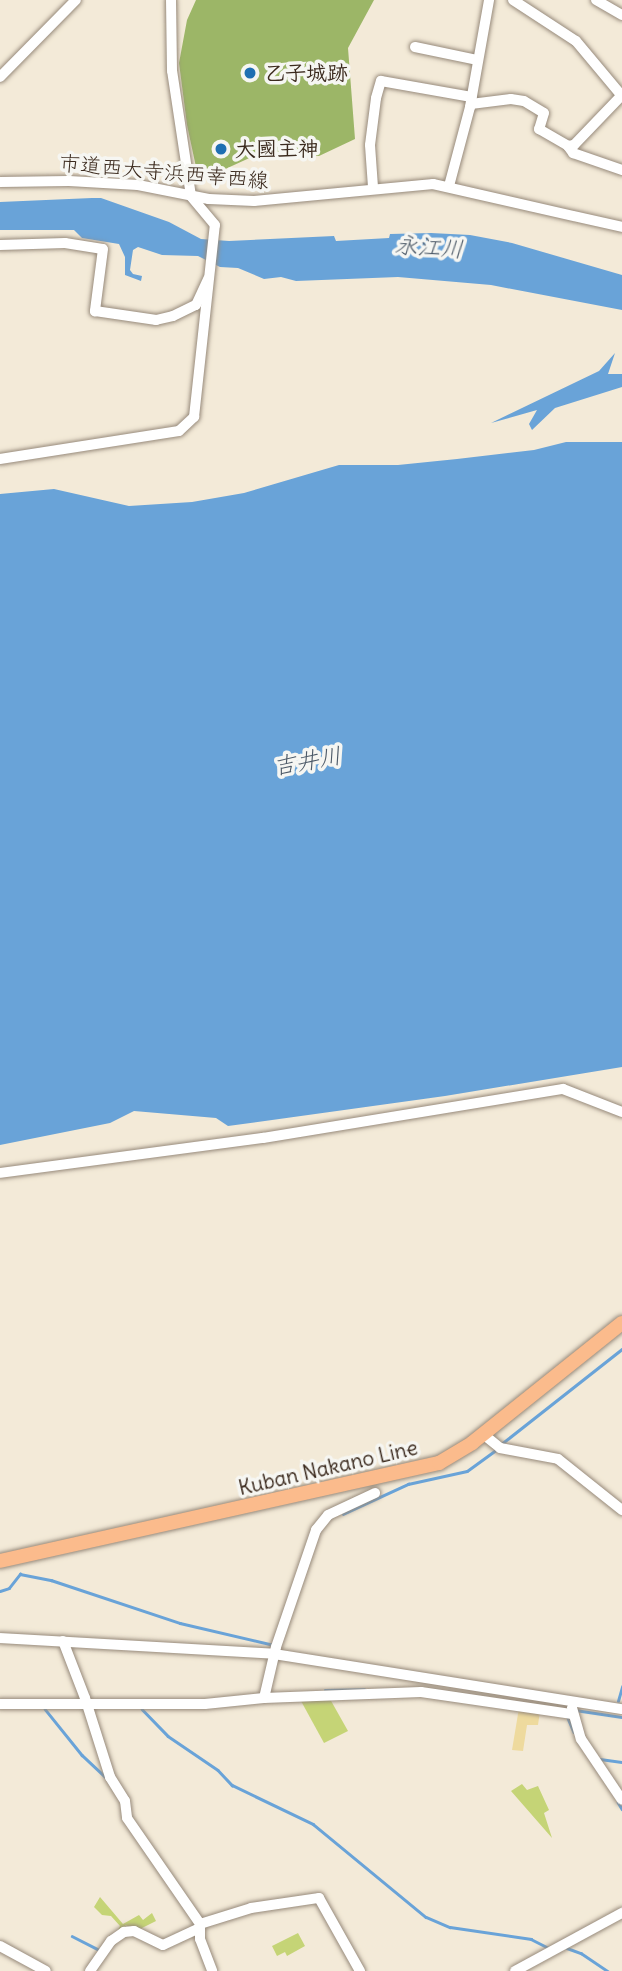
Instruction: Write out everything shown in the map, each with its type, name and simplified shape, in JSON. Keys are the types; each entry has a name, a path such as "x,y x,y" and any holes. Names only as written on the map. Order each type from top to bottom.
{"main road":[{"name":"Kuban Nakano Line","path":"0,1561 421,1469 450,1458 622,1323"}],"street":[{"path":"0,78 76,0"},
{"path":"0,458 179,431 194,417 215,225 191,196 172,71 171,0"},
{"path":"449,186 471,101 489,0"},
{"path":"513,0 576,41 622,95 574,145 568,146"},
{"path":"596,0 622,15"},
{"path":"415,47 477,60"},
{"path":"373,187 370,145 381,81 471,101 524,101 544,113 538,129 568,146 573,153 622,170"},
{"name":"市道西大寺浜西幸西線","path":"0,182 69,181 138,186 191,196 277,201 373,187 433,184 622,226"},
{"path":"0,245 65,243 103,249 95,311 156,320 173,316 196,305 204,282 210,277"},
{"path":"0,1173 263,1138 563,1089 622,1112"},
{"path":"483,1434 498,1447 558,1459 622,1510"},
{"path":"264,1696 316,1530 328,1515 376,1493"},
{"path":"0,1639 275,1654 570,1710"},
{"path":"63,1641 110,1777 126,1810 199,1926 212,1971"},
{"path":"0,1704 205,1704 264,1696 421,1692 570,1710 622,1709"},
{"path":"570,1710 581,1739 622,1800"},
{"path":"90,1971 111,1941 124,1932 135,1931 163,1945 199,1926 251,1908 319,1898 360,1971"},
{"path":"515,1971 622,1913"},
{"path":"0,1946 46,1971"}],"green space":[{"path":"196,0 374,0 348,48 355,139 319,156 258,154 199,181 187,125 179,63 187,20"},
{"path":"330,1699 348,1731 324,1743 301,1701"},
{"path":"522,1784 527,1790 538,1786 549,1810 544,1813 552,1838 511,1791"},
{"path":"100,1897 123,1924 139,1915 143,1920 152,1913 156,1921 138,1930 125,1925 128,1929 114,1937 120,1926 111,1916 102,1915 94,1907"},
{"path":"298,1933 305,1946 287,1956 285,1952 277,1956 272,1946"}],"sand":[{"path":"519,1708 540,1711 538,1725 527,1725 523,1751 512,1750"}],"water":[{"name":"永江川","path":"101,198 169,222 201,239 229,241 334,236 336,241 389,238 390,234 431,233 470,235 512,243 622,275 622,310 491,285 398,277 296,281 281,277 264,279 238,268 220,267 198,256 162,255 138,247 133,250 130,270 133,274 142,276 141,281 125,275 125,257 119,244 82,238 74,230 0,230 0,202"},
{"path":"615,353 608,374 622,374 622,387 555,408 532,430 529,424 537,410 491,423 599,371"},
{"name":"吉井川","path":"566,442 622,442 622,1067 445,1096 228,1126 216,1118 134,1111 110,1123 0,1145 0,494 54,489 129,506 192,502 244,493 339,465 398,465 534,450"}],"waterway":[{"path":"500,1445 622,1349"},
{"path":"343,1514 408,1484 467,1471 496,1450"},
{"path":"0,1591 9,1588 20,1574 51,1580 180,1623 274,1645"},
{"path":"618,1701 622,1687"},
{"path":"325,1690 364,1689"},
{"path":"45,1709 82,1755 106,1777"},
{"path":"142,1709 168,1736 218,1770 232,1785 313,1824 426,1917 450,1927 531,1939 549,1948"},
{"path":"575,1710 622,1717"},
{"path":"568,1718 574,1732"},
{"path":"600,1759 622,1762"},
{"path":"618,1802 622,1809"},
{"path":"72,1936 99,1950"},
{"path":"567,1948 581,1953 608,1971"}],"place":[{"name":"乙子城跡","path":"250,73"},
{"name":"大國主神","path":"221,149"}]}
